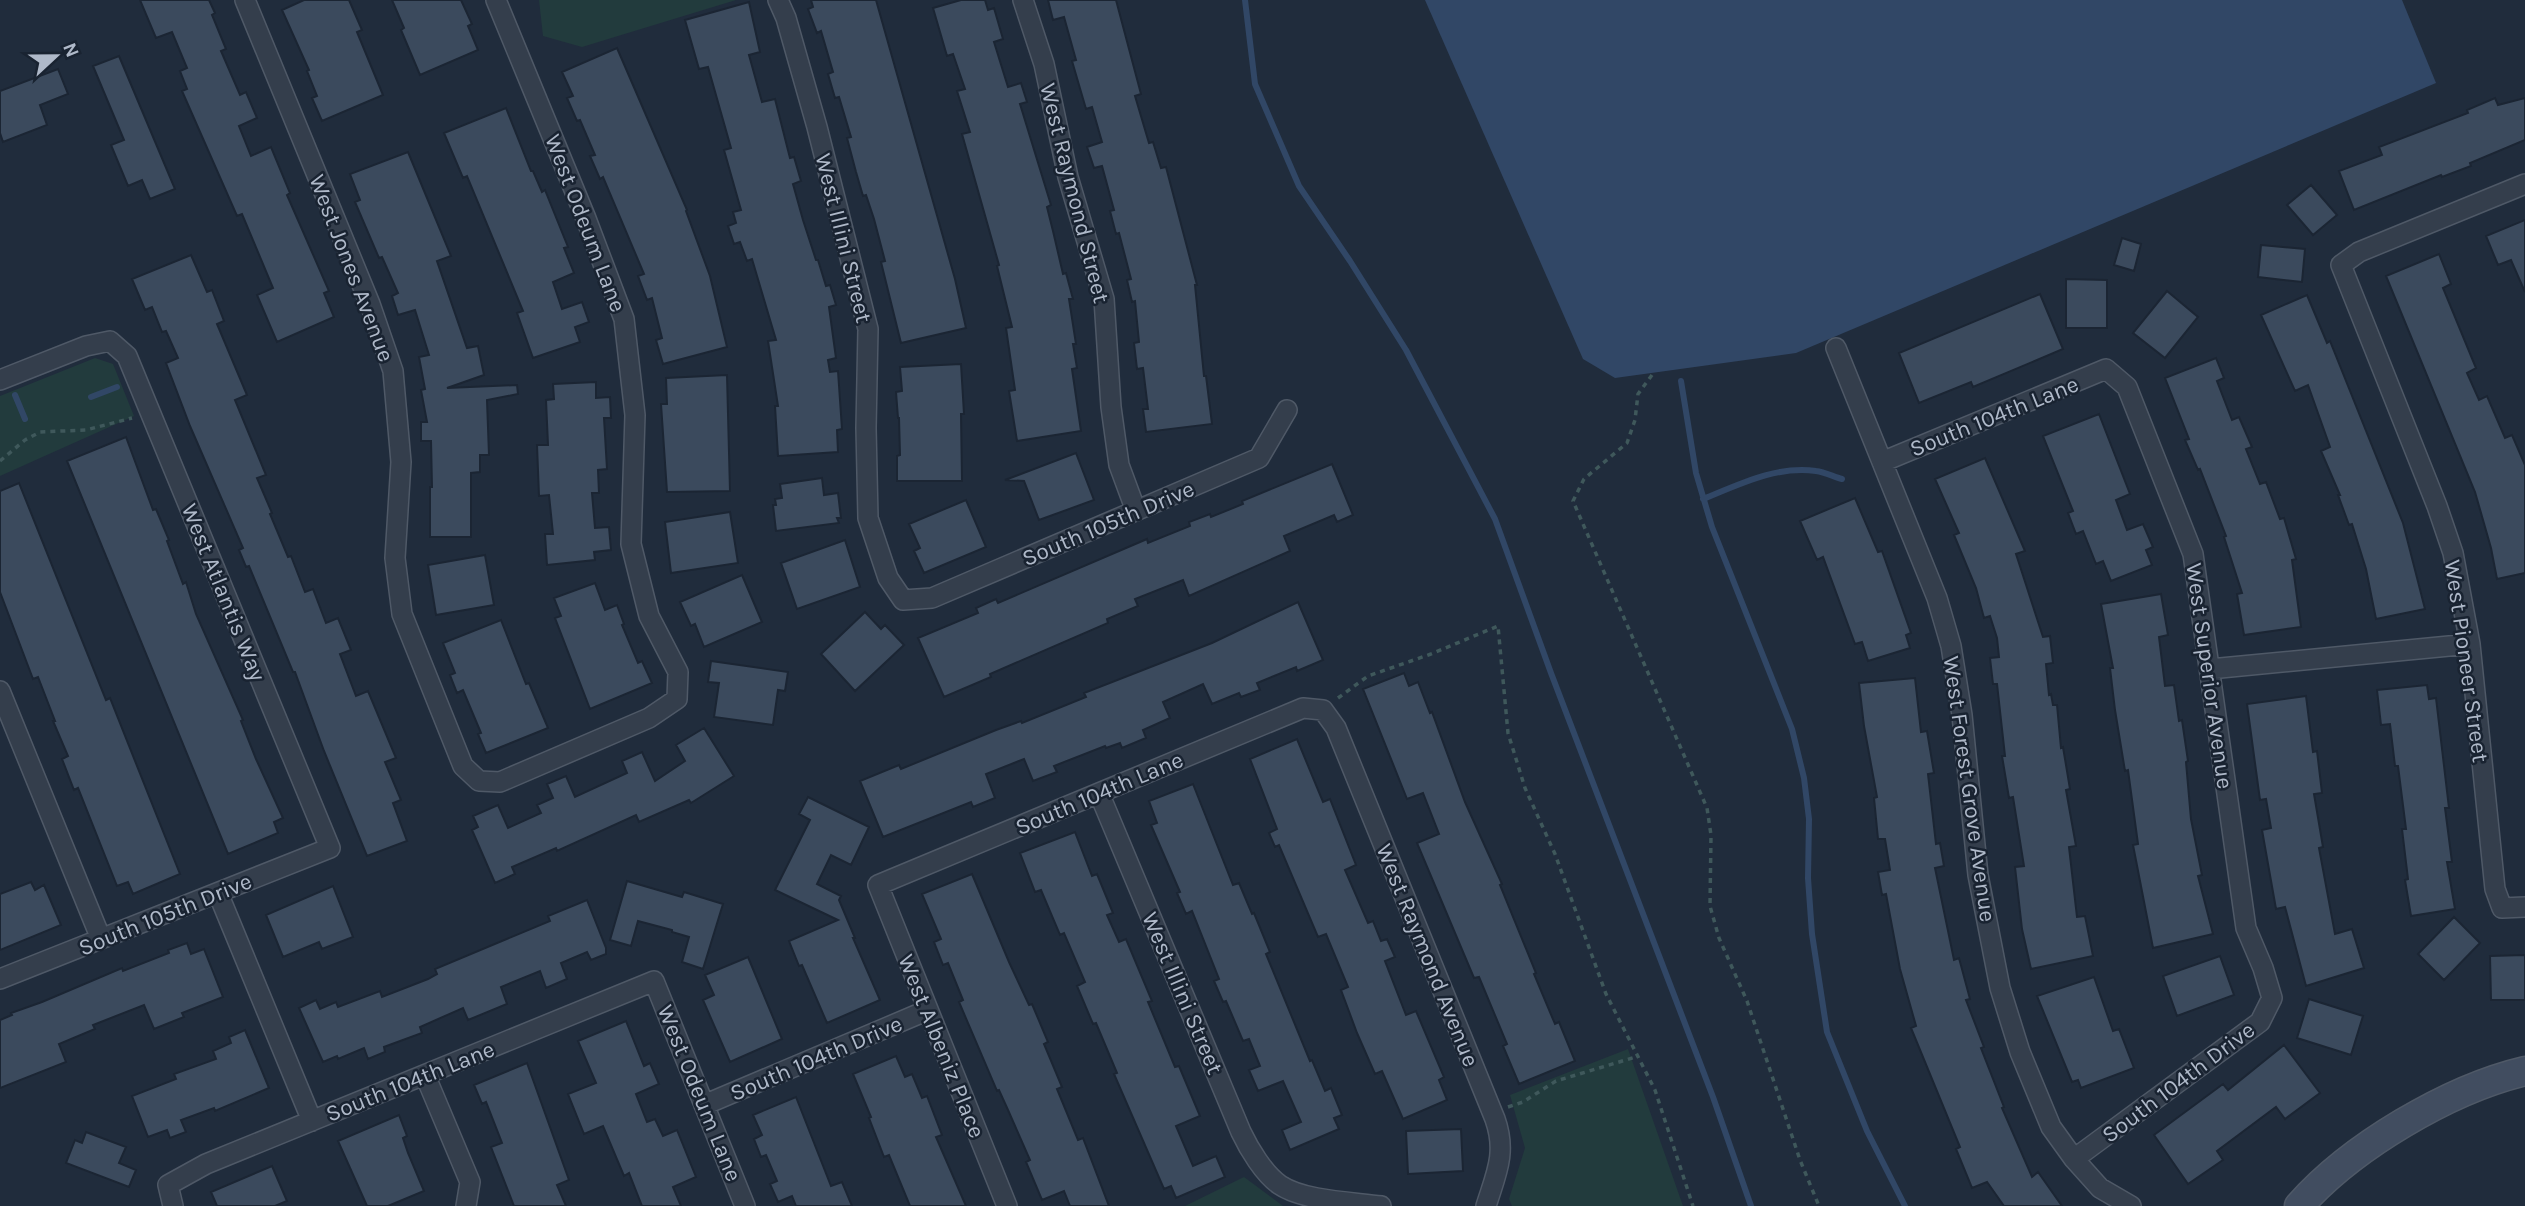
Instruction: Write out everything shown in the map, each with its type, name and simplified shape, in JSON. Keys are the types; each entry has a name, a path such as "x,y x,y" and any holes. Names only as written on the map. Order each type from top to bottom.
{"street":[{"name":"West Jones Avenue","path":"245,0 370,304 393,371 401,462 395,558 402,614 463,766 479,780 500,782 649,718 677,699"},
{"name":"West Odeum Lane","path":"496,0 585,216 624,319 635,415 631,544 649,616 678,672 677,699"},
{"name":"West Illini Street","path":"778,0 786,18 817,127 868,329 868,519 888,579 903,600"},
{"name":"West Raymond Street","path":"1023,0 1044,64 1068,177 1104,299 1111,407 1119,465 1136,511"},
{"name":"West Pioneer Street","path":"2525,184 2359,252 2341,265 2437,506 2453,553 2470,644 2495,889 2502,908 2525,908"},
{"name":"West Atlantis Way","path":"2,373 110,341 127,356 330,848"},
{"name":"West Forest Grove Avenue","path":"1836,348 1937,598 1951,646 1962,715 1978,875 2000,988 2020,1052 2051,1127 2074,1159 2100,1188 2131,1206"},
{"name":"South 104th Lane","path":"1882,462 2106,369"},
{"name":"West Superior Avenue","path":"2106,369 2127,387 2193,554 2246,928 2272,998"},
{"name":"South 105th Drive","path":"903,600 932,598 1259,458 1287,410"},
{"path":"2210,669 2470,644"},
{"path":"0,691 5,715 101,939"},
{"name":"South 104th Lane","path":"877,885 1303,708 1323,710"},
{"name":"West Raymond Avenue","path":"1323,710 1336,728 1501,1137 1500,1162 1486,1206"},
{"name":"West Illini Street","path":"1099,793 1251,1153 1279,1184 1308,1196 1381,1206"},
{"name":"South 105th Drive","path":"0,979 330,848"},
{"name":"West Albeniz Place","path":"877,885 1007,1206"},
{"path":"218,893 312,1121"},
{"name":"West Odeum Lane","path":"654,981 745,1206"},
{"name":"South 104th Lane","path":"173,1206 168,1185 206,1164 654,981"},
{"name":"South 104th Drive","path":"2074,1159 2260,1022 2272,998"},
{"name":"South 104th Drive","path":"704,1105 928,1010"},
{"path":"2299,1206 2330,1177 2394,1129 2449,1100 2510,1074 2525,1071"},
{"path":"425,1075 470,1182 466,1206"}],"path":[{"path":"1652,375 1638,394 1635,420 1627,443 1584,479 1573,500 1707,808 1711,835 1710,906 1723,947 1747,1001 1800,1160 1819,1206"},
{"path":"0,461 25,440 40,432 98,428 151,413"},
{"path":"1323,710 1368,676 1498,626 1508,733 1525,788 1559,866 1606,994 1656,1090 1693,1206"},
{"path":"1492,1112 1523,1102 1556,1081 1639,1056"}],"green space":[{"path":"539,0 736,0 582,47 543,36"},
{"path":"95,358 113,364 134,416 0,476 0,396"},
{"path":"1628,1049 1683,1206 1512,1206 1509,1199 1525,1148 1510,1095"},
{"path":"1244,1177 1283,1206 1185,1206"}],"water":[{"path":"1425,0 2402,0 2436,83 1796,353 1615,378 1583,359"}],"building":[{"path":"140,0 209,0 226,49 221,51 240,95 246,92 257,118 239,126 251,156 271,147 290,193 287,195 329,291 324,293 334,317 277,342 257,295 273,288 242,214 237,216 182,91 187,89 180,71 187,68 172,32 156,38"},
{"path":"304,0 349,0 362,30 357,32 383,95 322,121 312,98 317,96 307,71 309,70 282,10"},
{"path":"392,0 461,0 472,24 468,26 478,50 420,75"},
{"path":"811,0 876,0 955,279 966,328 901,343 881,262 885,261 874,219 866,195 863,196 847,138 851,137 839,97 835,98 828,74 833,72 821,31 817,33 808,9 813,7"},
{"path":"961,0 985,0 988,10 994,8 1003,39 994,42 1008,87 1021,83 1027,102 1020,104 1051,205 1047,207 1063,274 1066,273 1073,299 1069,299 1077,368 1072,369 1081,431 1017,441 1009,391 1015,390 1006,328 1012,327 997,266 999,265 962,134 970,132 957,91 965,89 953,54 947,56 933,8"},
{"path":"1048,0 1116,0 1141,94 1135,96 1149,143 1153,142 1161,168 1166,167 1197,285 1204,376 1212,424 1146,432 1143,409 1148,409 1143,368 1137,369 1134,343 1139,342 1135,301 1132,302 1127,280 1131,279 1119,233 1116,234 1110,211 1114,210 1102,166 1094,168 1087,147 1102,142 1092,107 1086,109 1072,61 1076,60 1064,17 1053,20"},
{"path":"749,2 760,52 749,55 762,102 775,99 790,158 794,157 801,181 793,184 803,220 826,286 830,285 836,305 829,307 836,358 828,360 830,372 838,371 842,429 837,430 838,452 778,456 775,406 778,406 768,341 776,340 752,259 747,261 740,242 734,244 728,226 736,223 733,212 741,210 724,150 731,148 708,67 699,69 685,20"},
{"path":"617,48 687,210 710,276 727,347 663,364 656,340 662,338 652,298 647,300 638,276 644,274 603,177 600,179 590,156 595,155 567,98 573,96 562,72"},
{"path":"119,56 175,189 150,199 142,180 128,186 111,145 124,140 93,66"},
{"path":"58,69 68,94 40,105 47,125 3,142 0,133 0,91"},
{"path":"2495,98 2498,105 2525,98 2525,140 2470,163 2471,166 2442,177 2441,175 2354,210 2339,171 2382,155 2379,147 2468,113 2467,110"},
{"path":"506,108 531,171 542,192 545,190 568,247 564,248 574,273 553,282 562,309 582,302 589,322 575,327 580,342 533,358 517,313 523,311 467,176 463,178 444,133"},
{"path":"408,152 451,256 437,261 467,348 478,346 484,375 447,388 517,385 518,394 487,400 489,455 480,455 480,472 471,473 471,537 430,537 431,441 421,441 421,422 427,422 419,357 429,355 415,310 398,315 392,296 398,293 382,257 379,258 355,202 360,200 350,174"},
{"path":"2311,185 2337,215 2313,235 2287,205"},
{"path":"2525,220 2525,292 2511,260 2498,265 2486,236"},
{"path":"2122,238 2141,244 2134,271 2114,265"},
{"path":"2261,245 2305,249 2302,282 2258,277"},
{"path":"2439,254 2451,284 2443,288 2476,368 2467,373 2479,400 2487,396 2505,438 2512,435 2525,465 2525,573 2497,579 2475,492 2386,276"},
{"path":"191,255 207,292 212,290 224,321 217,324 247,395 235,400 266,475 257,478 272,513 270,514 305,592 313,589 326,623 338,618 351,650 340,654 356,696 368,691 396,758 385,762 401,800 393,803 407,841 367,856 295,672 249,566 246,567 239,550 243,548 166,363 178,358 166,331 162,332 152,307 145,310 132,279"},
{"path":"2066,279 2107,280 2107,328 2066,328"},
{"path":"2167,291 2198,317 2165,358 2133,333"},
{"path":"2040,294 2063,349 1973,387 1971,382 1919,403 1899,353"},
{"path":"2307,295 2327,343 2330,341 2403,523 2425,609 2376,619 2366,569 2352,524 2349,525 2340,495 2321,451 2330,447 2308,385 2295,391 2261,315"},
{"path":"2216,358 2224,378 2217,381 2232,420 2239,417 2252,447 2246,449 2260,484 2266,482 2280,519 2284,518 2296,559 2292,560 2301,627 2244,635 2237,594 2242,593 2224,537 2226,536 2200,469 2198,470 2185,440 2189,439 2165,378"},
{"path":"961,364 964,414 961,414 962,481 897,481 897,456 900,455 896,392 902,391 900,367"},
{"path":"727,375 730,491 667,492 661,404 667,404 666,378"},
{"path":"596,382 596,398 610,397 611,418 604,418 607,469 598,470 599,493 592,493 595,528 609,527 611,550 594,552 595,560 547,565 545,534 553,534 549,495 539,496 537,445 548,445 546,400 554,399 553,384"},
{"path":"2099,414 2130,494 2116,500 2127,530 2143,524 2153,547 2146,550 2152,565 2111,581 2103,561 2096,564 2083,531 2076,534 2068,513 2073,511 2043,436"},
{"path":"126,437 153,510 156,509 169,540 167,541 183,584 186,582 196,614 283,818 274,822 278,833 228,854 67,461"},
{"path":"1076,453 1094,500 1039,520 1024,481 1005,480"},
{"path":"1985,458 2025,551 2016,554 2043,637 2050,636 2053,663 2046,664 2049,695 2051,694 2053,705 2057,705 2061,748 2063,747 2070,789 2066,790 2076,846 2069,847 2077,917 2085,916 2093,956 2031,969 2022,929 2015,867 2024,866 2013,797 2009,798 2002,756 2005,756 1997,684 1993,684 1990,658 1999,657 1997,638 1990,616 1984,618 1976,588 1954,535 1959,533 1935,479"},
{"path":"1332,464 1353,515 1337,522 1334,515 1284,536 1290,551 1189,596 1183,580 1135,599 1138,606 1107,619 1108,623 944,697 918,638 978,613 976,608 996,599 998,603 1147,539 1148,543 1190,526 1189,522 1210,514 1211,517 1243,504 1242,501"},
{"path":"822,478 824,495 838,493 841,518 837,518 839,523 776,531 773,505 776,505 775,499 782,498 780,484"},
{"path":"19,483 106,700 110,698 180,874 133,894 128,882 117,886 78,788 74,790 62,759 68,756 55,721 38,677 33,679 0,592 0,491"},
{"path":"1855,498 1878,552 1882,551 1911,633 1906,635 1910,648 1868,661 1862,642 1855,644 1823,557 1817,560 1800,521"},
{"path":"966,500 986,547 924,573 914,551 920,548 909,524"},
{"path":"730,512 738,563 671,573 665,522"},
{"path":"845,540 860,587 797,609 781,563"},
{"path":"485,555 494,605 436,615 428,565"},
{"path":"742,575 762,622 704,647 695,624 691,626 680,602"},
{"path":"595,583 605,610 617,605 624,624 622,625 638,663 642,661 652,683 590,709 555,618 561,616 554,598"},
{"path":"2161,594 2168,635 2159,637 2165,686 2174,685 2179,721 2182,720 2188,761 2191,819 2202,875 2198,876 2213,934 2153,948 2133,845 2138,844 2128,770 2125,771 2115,710 2110,668 2113,668 2101,604"},
{"path":"1298,602 1323,660 1297,671 1296,667 1257,683 1260,690 1241,697 1239,693 1212,704 1203,684 1163,702 1170,718 1143,730 1146,738 1122,748 1120,743 1106,748 1105,746 1054,766 1057,772 1033,781 1024,759 986,774 995,798 973,807 971,802 883,837 860,781 899,765 901,769 1086,697 1084,693 1212,643"},
{"path":"865,612 881,629 885,625 904,645 855,691 821,654"},
{"path":"501,620 526,684 529,683 548,728 486,753 478,734 481,733 463,690 457,693 450,675 455,673 443,643"},
{"path":"711,661 788,672 785,691 778,690 773,725 714,717 719,683 708,682"},
{"path":"1404,673 1409,686 1418,682 1430,713 1432,712 1465,802 1502,884 1500,885 1536,973 1534,974 1555,1024 1559,1022 1575,1061 1519,1084 1503,1046 1507,1044 1479,977 1474,978 1417,843 1439,834 1423,793 1407,799 1363,689"},
{"path":"1915,678 1921,732 1927,731 1934,773 1928,774 1936,844 1940,843 1944,866 1935,868 1954,960 1959,958 1970,999 1966,1000 1984,1047 1981,1048 2004,1107 2002,1108 2032,1177 2038,1172 2062,1206 2004,1206 1987,1182 1972,1188 1956,1149 1960,1147 1911,1028 1916,1026 1900,969 1886,894 1882,895 1878,872 1890,870 1885,839 1878,839 1874,798 1877,797 1859,683"},
{"path":"2427,685 2429,699 2436,698 2449,808 2445,808 2452,862 2447,862 2455,909 2411,916 2405,880 2408,879 2402,829 2406,829 2398,766 2395,766 2390,724 2381,725 2377,690"},
{"path":"2306,696 2313,752 2317,751 2322,793 2314,794 2323,847 2319,848 2335,934 2352,929 2364,968 2306,986 2285,907 2276,909 2262,830 2271,828 2266,799 2260,800 2247,704"},
{"path":"704,728 734,776 691,803 689,800 639,822 636,815 557,851 556,848 512,867 515,874 495,883 472,830 478,827 473,816 498,805 508,828 541,813 537,805 553,798 547,784 566,776 575,797 627,773 622,761 642,752 655,781 685,761 676,745"},
{"path":"1297,739 1323,802 1330,799 1356,865 1345,870 1368,923 1373,921 1381,941 1387,939 1395,957 1385,961 1406,1015 1416,1011 1444,1077 1439,1080 1447,1100 1403,1119 1382,1071 1375,1074 1357,1033 1341,990 1348,987 1326,934 1318,937 1279,845 1275,847 1269,833 1277,829 1250,759"},
{"path":"1193,784 1233,885 1239,883 1252,914 1254,913 1270,952 1266,954 1310,1061 1312,1060 1325,1091 1331,1088 1342,1115 1334,1118 1339,1129 1290,1150 1282,1130 1301,1122 1283,1081 1258,1091 1249,1070 1260,1066 1249,1039 1243,1041 1226,1001 1223,1002 1214,981 1219,979 1192,911 1186,914 1177,893 1180,892 1151,825 1157,823 1149,801"},
{"path":"808,797 869,827 851,865 831,855 817,884 841,896 839,900 853,938 880,1000 827,1023 789,941 838,920 775,890 810,820 799,814"},
{"path":"1075,832 1092,876 1097,874 1113,913 1107,915 1119,942 1126,939 1152,1001 1148,1002 1175,1067 1179,1066 1200,1116 1176,1126 1193,1166 1216,1156 1225,1177 1176,1198 1171,1186 1164,1189 1114,1074 1117,1073 1096,1023 1093,1024 1077,986 1085,982 1064,933 1060,935 1041,890 1035,892 1020,853"},
{"path":"972,874 1009,962 1029,1005 1032,1004 1048,1042 1044,1044 1062,1087 1057,1089 1078,1140 1083,1138 1109,1206 1070,1206 1064,1191 1042,1200 1026,1162 1030,1160 959,1002 963,1000 948,963 943,965 934,942 941,939 922,894"},
{"path":"627,881 682,897 684,892 723,904 703,969 682,962 689,937 672,930 638,921 631,946 610,940"},
{"path":"31,882 35,890 44,885 61,925 0,950 0,894"},
{"path":"333,886 353,937 322,949 319,942 283,957 266,915"},
{"path":"587,900 606,954 591,960 587,952 561,963 567,979 546,988 540,971 501,987 507,1004 468,1020 463,1008 420,1027 422,1033 384,1047 385,1052 368,1059 364,1048 323,1062 299,1008 316,1000 320,1009 336,1002 338,1007 380,991 382,997 428,979 437,974 435,969 550,921 548,916"},
{"path":"2454,917 2480,943 2444,980 2418,954"},
{"path":"187,943 191,954 204,949 223,997 182,1013 184,1017 154,1029 144,1005 93,1025 95,1029 59,1044 66,1062 0,1088 0,1020 12,1015 11,1013 122,968 123,971 169,953 168,950"},
{"path":"2525,955 2525,1000 2491,1000 2490,956"},
{"path":"2220,956 2234,995 2177,1016 2163,976"},
{"path":"748,957 782,1039 730,1062 703,1000 714,995 705,975"},
{"path":"2094,977 2113,1031 2119,1029 2134,1068 2081,1088 2078,1080 2072,1082 2037,996"},
{"path":"2309,999 2363,1016 2351,1055 2297,1038"},
{"path":"626,1021 644,1066 650,1063 659,1084 636,1094 647,1122 655,1119 663,1136 677,1130 696,1177 673,1187 681,1206 642,1206 629,1173 624,1176 603,1126 584,1134 568,1094 596,1083 578,1041"},
{"path":"245,1030 269,1088 215,1111 214,1108 181,1120 186,1132 170,1138 167,1130 148,1137 132,1096 176,1079 174,1074 216,1059 213,1051 231,1043 229,1037"},
{"path":"2284,1045 2320,1093 2285,1119 2276,1107 2217,1151 2223,1160 2188,1184 2154,1135 2223,1084 2228,1090"},
{"path":"896,1056 905,1077 912,1074 922,1098 927,1096 942,1135 936,1137 966,1206 910,1206 889,1155 884,1157 853,1074"},
{"path":"527,1063 569,1180 557,1185 566,1206 514,1206 491,1147 502,1143 486,1102 482,1104 474,1085"},
{"path":"796,1097 831,1186 842,1182 852,1206 796,1206 792,1196 778,1202 770,1184 777,1181 766,1155 761,1157 754,1139 762,1135 753,1115"},
{"path":"399,1115 407,1136 403,1138 424,1191 388,1206 367,1206 338,1141"},
{"path":"1461,1129 1463,1171 1408,1174 1406,1131"},
{"path":"86,1132 126,1147 119,1163 136,1170 129,1187 66,1163 75,1140 82,1143"},
{"path":"272,1166 287,1201 275,1206 217,1206 211,1192"}],"waterway":[{"path":"1245,0 1255,84 1299,186 1406,350 1495,519 1713,1097 1751,1206"},
{"path":"1681,381 1696,473 1712,527 1792,729 1804,778 1809,819 1808,878 1812,934 1827,1032 1867,1131 1905,1206"},
{"path":"91,397 117,387"},
{"path":"15,395 25,419"},
{"path":"1703,499 1744,482 1787,471 1823,472 1842,479"}]}
